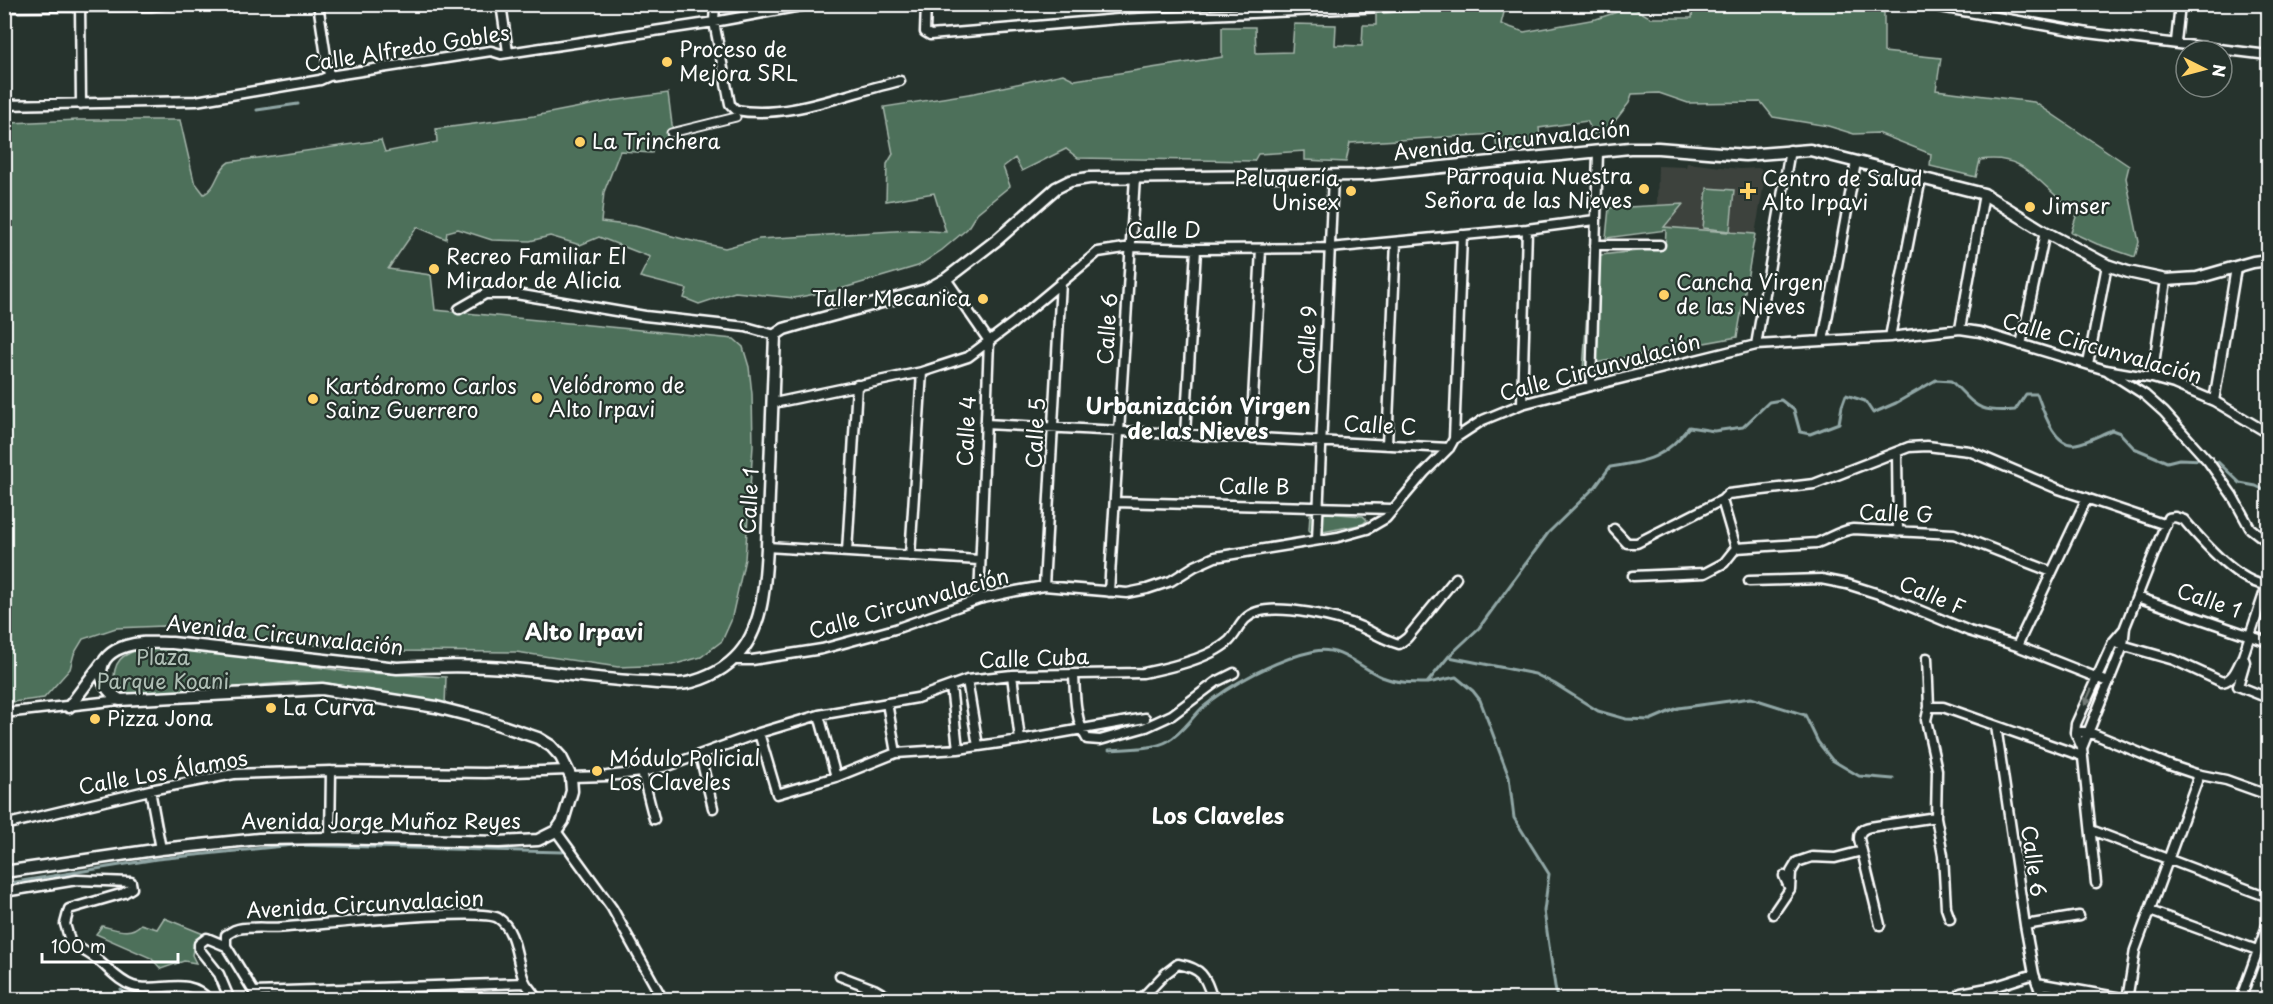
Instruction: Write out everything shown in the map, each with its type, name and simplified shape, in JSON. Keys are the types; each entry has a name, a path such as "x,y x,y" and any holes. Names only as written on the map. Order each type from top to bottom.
{"street":[{"path":"4,7 170,4"},
{"path":"318,4 329,76"},
{"path":"501,4 508,52"},
{"path":"715,4 714,22 730,104 736,114"},
{"name":"Calle Alfredo Gobles","path":"4,105 196,101 320,80 329,76 491,51 501,54 714,22 812,4"},
{"path":"926,4 925,32 930,35 1118,19 1450,4"},
{"path":"1923,4 2040,26 2174,42"},
{"path":"2176,39 2180,4"},
{"path":"80,5 81,104"},
{"path":"2234,50 2268,55"},
{"path":"671,133 736,114 804,107 866,88 900,81"},
{"name":"Avenida Circunvalación","path":"775,335 801,324 926,290 946,279 998,239 1056,188 1070,181 1089,177 1333,176 1630,148 1745,155 1810,150 1984,194 2045,232 2107,265 2166,280 2197,278 2268,260"},
{"path":"1756,345 1790,150"},
{"path":"1591,386 1598,152"},
{"path":"1822,341 1856,162"},
{"name":"Calle 9","path":"1317,540 1333,176"},
{"name":"Calle 6","path":"1109,592 1136,177"},
{"path":"1890,337 1921,178"},
{"path":"1960,329 1984,194"},
{"name":"Calle D","path":"774,403 922,372 968,357 1098,252 1131,247 1330,248 1527,230 1595,220"},
{"path":"1522,404 1527,230"},
{"path":"2022,345 2045,232"},
{"path":"1454,439 1462,235"},
{"path":"1387,445 1396,242"},
{"path":"1596,246 1660,245"},
{"path":"1185,434 1196,249"},
{"path":"1251,438 1261,249"},
{"path":"2088,364 2107,265"},
{"path":"2214,400 2236,268"},
{"path":"946,279 989,341"},
{"path":"2152,378 2166,280"},
{"name":"Calle 5","path":"1044,586 1061,282"},
{"path":"459,309 485,294 516,294 645,316 746,327 775,335"},
{"name":"Calle Circunvalación","path":"734,660 752,660 822,649 894,630 979,599 1044,586 1127,593 1171,581 1195,566 1215,558 1367,529 1386,518 1449,448 1454,439 1483,420 1522,404 1756,345 1890,337 1960,329 1980,332 2106,370 2152,378 2214,400 2268,433"},
{"name":"Calle 1","path":"734,660 755,628 765,580 775,335"},
{"name":"Calle 4","path":"979,599 989,341"},
{"path":"2106,370 2145,395 2164,412 2208,460 2232,495 2250,528 2268,542"},
{"path":"910,556 922,372"},
{"path":"847,552 857,385"},
{"name":"Calle C","path":"985,424 1449,448"},
{"path":"1614,529 1628,543 1637,543 1722,500 1728,494 1814,484 1909,447 1927,446 1969,451 2056,488 2166,525"},
{"path":"1897,453 1898,531"},
{"path":"2017,646 2087,498"},
{"path":"1633,576 1705,573 1724,563 1736,549 1722,500"},
{"name":"Calle B","path":"1115,502 1392,509"},
{"path":"2082,752 2123,646 2125,627 2168,518 2184,520 2229,565 2260,586 2268,584"},
{"name":"Calle G","path":"1736,549 1817,543 1840,531 1954,534 2052,572"},
{"path":"767,547 979,560"},
{"name":"Calle Cuba","path":"570,774 607,776 642,772 819,715 917,698 967,680 1012,675 1143,673 1194,660 1229,641 1246,617 1258,611 1283,610 1330,618 1399,644 1407,638 1456,578"},
{"name":"Calle F","path":"1749,581 1821,579 1847,584 1885,596 1969,631 2017,646 2108,682"},
{"path":"2112,642 2174,660 2222,682 2229,680 2243,656 2268,584"},
{"name":"Calle 1","path":"2137,597 2268,642"},
{"path":"2096,883 2082,752 2075,732 2076,724 2112,642 2125,627"},
{"name":"Avenida Circunvalación","path":"69,707 110,654 124,646 141,642 172,643 397,668 513,669 584,678 679,684 704,679 734,660"},
{"path":"2243,656 2245,662 2238,686 2268,698"},
{"path":"1927,658 1929,707 1926,720 1938,781 1935,817 1943,855 1946,908 1950,919"},
{"path":"102,663 100,673 104,686 120,700"},
{"path":"1074,675 1078,719 1082,730 1087,738 1100,740 1146,727 1172,715 1216,682 1234,673"},
{"path":"1012,675 1020,740"},
{"path":"967,680 978,746"},
{"path":"951,686 958,748"},
{"path":"4,713 120,700 322,689 447,710 530,735 551,747 561,757 570,774 572,791 568,808 556,831 612,908 663,999"},
{"path":"887,703 896,753"},
{"path":"1929,707 1943,707 2082,752"},
{"path":"819,715 836,777"},
{"path":"759,733 777,794 836,777 896,753 978,746 1145,718"},
{"name":"Calle 6","path":"1996,726 2025,925 2035,979 2043,999"},
{"path":"2075,732 2089,732 2123,745 2129,750 2196,774 2226,780 2268,795"},
{"path":"700,755 713,808"},
{"path":"330,838 331,771"},
{"name":"Calle Los Álamos","path":"4,825 150,790 234,774 331,771 570,774"},
{"path":"642,772 654,819"},
{"path":"1961,993 2035,979 2127,999 2135,950 2197,781 2196,774"},
{"path":"150,790 161,849"},
{"path":"1880,925 1859,836 1864,828 1935,817"},
{"path":"2091,830 2268,897"},
{"name":"Avenida Jorge Muñoz Reyes","path":"4,872 161,849 259,839 330,838 499,842 538,840 556,831"},
{"path":"1773,914 1790,889 1791,872 1797,862 1812,857 1835,858 1862,851"},
{"path":"1784,876 1790,889"},
{"path":"4,892 77,880 128,881 132,886 124,893 78,904 69,909 66,924 71,944 98,960 129,985 142,988 187,986 196,989 209,999"},
{"path":"2150,911 2257,950"},
{"name":"Avenida Circunvalacion","path":"226,946 226,936 240,929 491,915 501,920 508,928 525,983 536,999"},
{"path":"2025,925 2079,916"},
{"path":"2240,999 2268,923"},
{"path":"230,999 224,983 202,954 199,944 207,938 226,946 255,996 344,989 525,983"},
{"path":"1140,999 1178,964 1195,967 1205,979 1212,999"},
{"path":"840,976 893,999"},
{"path":"344,989 348,999"}],"shaded area":[{"path":"1687,163 1740,169 1758,168 1766,172 1755,234 1663,227 1682,204 1657,205 1658,166 1686,167"}],"green space":[{"path":"1462,4 1506,5 1501,24 1524,32 1596,19 1632,7 1651,18 1692,18 1693,5 1884,5 1884,52 1941,58 1936,90 2034,102 2129,166 2126,178 2139,242 2135,257 2071,232 2078,211 2030,172 2013,162 1980,160 1976,177 1930,166 1931,154 1878,133 1854,134 1828,126 1773,117 1761,102 1688,103 1659,93 1632,94 1629,103 1608,130 1594,134 1587,121 1539,128 1541,145 1497,152 1495,134 1350,143 1346,162 1305,160 1305,151 1258,154 1254,161 1078,158 1066,149 1022,171 1015,158 1003,167 1010,186 977,213 967,229 918,266 837,290 794,298 735,292 699,304 684,298 687,289 640,277 650,257 599,237 580,245 550,236 530,241 492,240 458,229 447,232 446,239 417,227 388,269 431,275 435,310 734,339 743,347 749,367 752,394 753,446 745,559 731,621 722,641 701,657 672,665 618,667 516,652 390,651 237,639 210,632 163,626 116,628 83,639 74,654 70,669 44,698 5,703 4,272 11,265 5,266 4,167 6,167 10,123 180,120 194,181 204,194 209,191 229,162 381,140 385,152 437,142 436,129 534,116 668,93 674,140 654,139 652,153 620,151 604,192 601,222 635,226 725,248 759,239 912,230 946,232 934,193 886,201 887,164 893,154 884,107 975,93 1063,74 1075,80 1222,57 1222,27 1255,27 1256,53 1292,52 1294,24 1336,25 1335,45 1362,46 1363,25 1376,25 1376,12 1448,9"},
{"path":"1707,188 1734,190 1730,231 1703,228"},
{"name":"Cancha Virgen de las Nieves","path":"1683,204 1664,227 1755,234 1737,337 1589,364 1583,370 1591,256 1665,248 1666,230 1606,238 1609,208"},
{"path":"1314,512 1363,516 1367,520 1363,524 1313,534 1309,530 1310,515"},
{"name":"Plaza Parque Koani","path":"166,647 350,672 446,677 445,706 393,694 327,683 294,682 143,695 128,694 120,690 114,675 123,657 141,649"},
{"path":"164,918 206,935 194,944 192,955 196,963 184,961 161,969 151,958 96,934 102,926 128,931 141,924 157,929"}],"waterway":[{"path":"257,110 298,104"},
{"path":"1109,750 1162,744 1182,730 1201,709 1240,682 1270,666 1315,651 1324,650 1342,655 1388,679 1427,683 1449,656 1479,628 1548,533 1596,486 1610,467 1654,457 1671,446 1689,427 1714,431 1743,427 1769,402 1781,400 1794,410 1800,432 1810,434 1839,423 1846,395 1865,401 1873,413 1896,403 1936,380 1951,381 1972,402 1984,409 2015,410 2026,394 2037,394 2050,427 2061,440 2068,444 2081,443 2112,430 2120,433 2134,448 2167,462 2179,459 2205,460"},
{"path":"2212,461 2218,462 2240,483 2256,486 2268,492"},
{"path":"1449,657 1535,674 1598,711 1626,719 1650,720 1678,708 1751,698 1805,715 1818,742 1832,760 1859,776 1893,779"},
{"path":"1428,683 1456,677 1480,700 1509,777 1514,818 1549,874 1544,911 1557,1000"},
{"path":"4,884 157,859 294,845 563,852"},
{"path":"121,990 133,1000"}],"place":[{"name":"Proceso de Mejora SRL","path":"667,62"},
{"name":"La Trinchera","path":"580,142"},
{"name":"Parroquia Nuestra Señora de las Nieves","path":"1644,189"},
{"name":"Peluquería Unisex","path":"1351,191"},
{"name":"Centro de Salud Alto Irpavi","path":"1748,191"},
{"name":"Jimser","path":"2030,207"},
{"name":"Recreo Familiar El Mirador de Alicia","path":"434,269"},
{"name":"Cancha Virgen de las Nieves","path":"1664,295"},
{"name":"Taller Mecanica","path":"983,299"},
{"name":"Velódromo de Alto Irpavi","path":"537,398"},
{"name":"Kartódromo Carlos Sainz Guerrero","path":"313,399"},
{"name":"La Curva","path":"271,708"},
{"name":"Pizza Jona","path":"95,719"},
{"name":"Módulo Policial Los Claveles","path":"597,771"}],"district":[{"name":"Urbanización Virgen de las Nieves","path":"1198,419"},
{"name":"Alto Irpavi","path":"584,632"},
{"name":"Los Claveles","path":"1218,816"}]}
